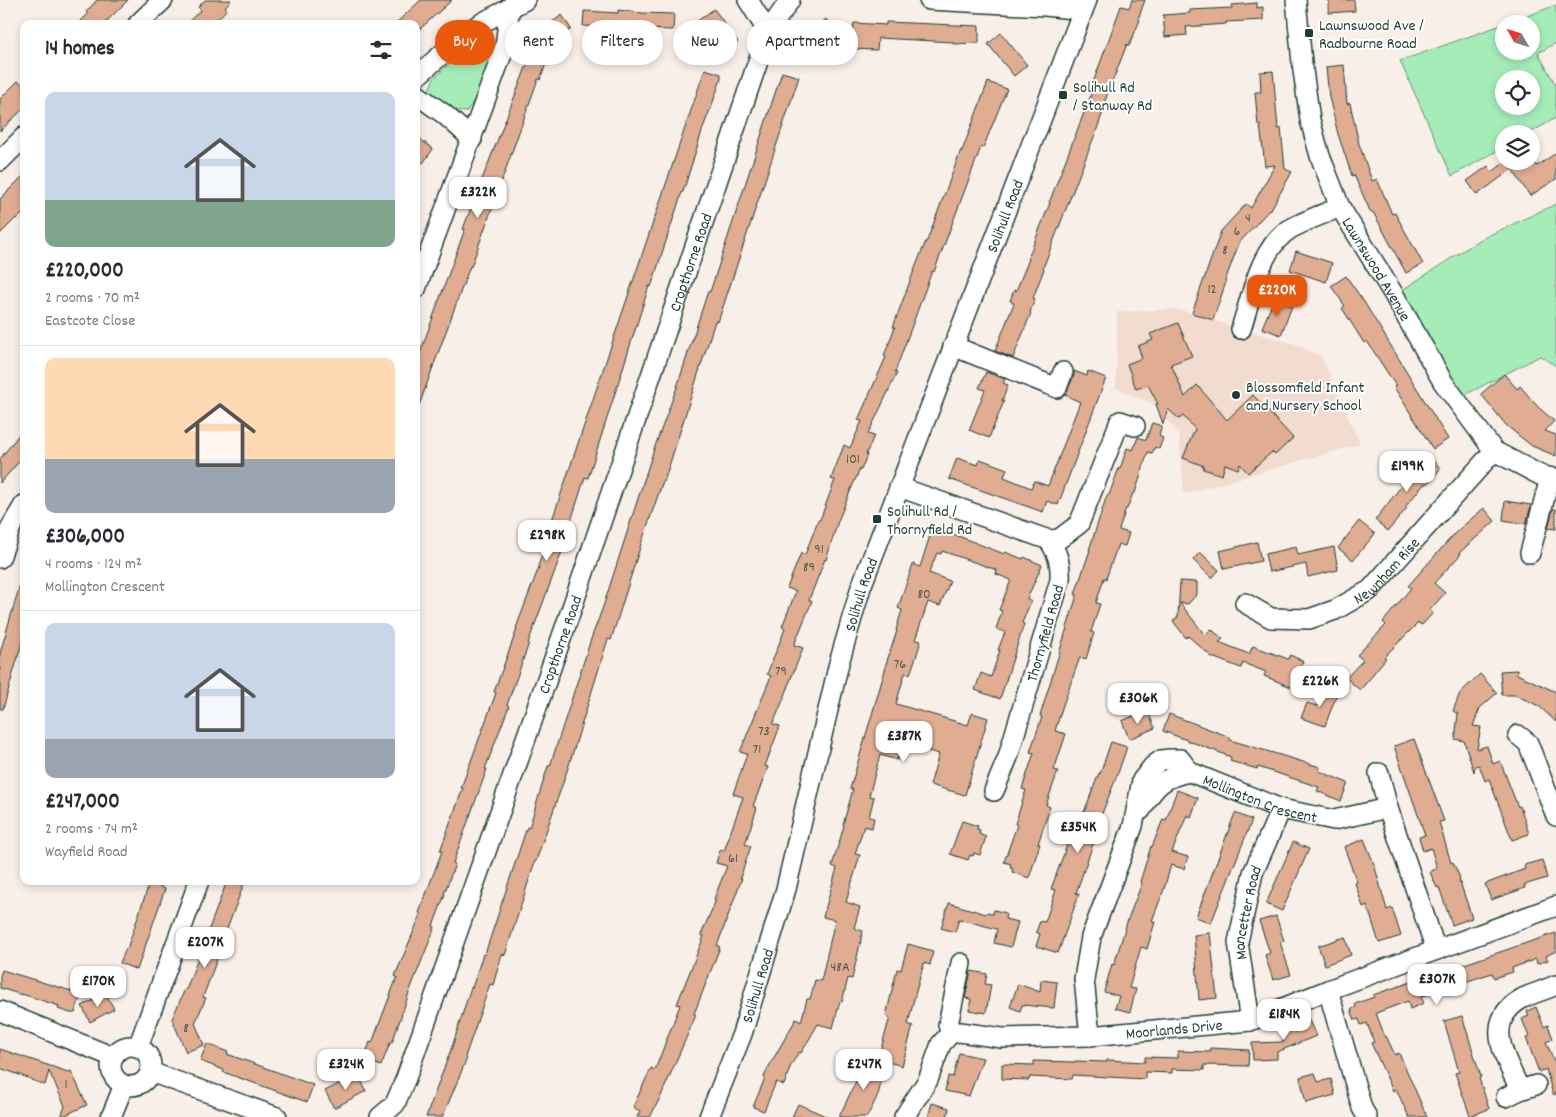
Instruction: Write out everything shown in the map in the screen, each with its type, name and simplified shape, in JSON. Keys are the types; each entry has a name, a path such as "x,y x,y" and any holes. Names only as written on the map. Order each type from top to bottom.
{"street":[{"path":"142,20 163,0"},
{"path":"748,0 760,20"},
{"name":"Cropthorne Road","path":"776,20 790,0"},
{"path":"929,0 1045,6 1085,5"},
{"name":"Lawnswood Avenue","path":"1296,0 1310,120 1320,156 1340,207 1394,295 1443,382 1494,451 1540,475 1553,478"},
{"path":"420,73 465,34 518,4"},
{"path":"420,278 505,46 518,4"},
{"name":"Solihull Road","path":"712,1116 742,1034 786,889 839,663 861,587 1085,5"},
{"name":"Cropthorne Road","path":"380,1117 395,1104 406,1078 569,615 757,65"},
{"path":"420,97 472,138"},
{"path":"0,161 20,142"},
{"path":"1241,329 1265,258 1274,245 1289,230 1340,207"},
{"path":"954,346 1056,388 1063,372"},
{"path":"899,486 1048,540 1059,539 1079,524 1120,421 1134,426"},
{"name":"Newnham Rise","path":"1245,603 1271,618 1309,619 1335,610 1370,590 1494,451"},
{"path":"1530,553 1553,478"},
{"path":"0,558 11,526 20,511"},
{"name":"Thornyfield Road","path":"994,791 1008,757 1060,580 1059,558 1048,540"},
{"path":"1518,735 1528,743 1556,816"},
{"name":"Mollington Crescent","path":"1090,1036 1084,979 1091,936 1133,826 1142,780 1153,766 1161,760 1180,759 1190,772 1281,809 1334,820 1388,808"},
{"path":"1379,773 1388,808 1436,950"},
{"name":"Mancetter Road","path":"1250,1021 1238,942 1253,873 1281,809"},
{"path":"138,1047 198,885"},
{"name":"Moorlands Drive","path":"951,1033 960,1032 1002,1038 1090,1036 1250,1021 1328,990 1556,906"},
{"path":"904,1117 928,1080 941,1044 951,1033 948,1025 961,963"},
{"path":"1521,1091 1499,1041 1501,1024 1507,1011 1523,999 1556,985"},
{"path":"1328,990 1362,1108 1367,1117"},
{"path":"0,1011 113,1057"},
{"path":"132,1046 138,1047 143,1050 150,1060 150,1072 142,1082 130,1086 124,1085 118,1081 111,1070 113,1057 121,1049 132,1046"},
{"path":"150,1072 277,1117"},
{"path":"111,1117 124,1085"}],"shaded area":[{"name":"Blossomfield Infant and Nursery School","path":"1176,309 1295,344 1321,356 1360,444 1184,494 1179,434 1152,403 1116,388 1117,312"}],"green space":[{"path":"1556,5 1556,43 1540,52 1540,15 1530,15"},
{"path":"1495,27 1495,60 1540,60 1540,57 1556,85 1556,118 1540,127 1540,125 1495,125 1495,152 1452,176 1400,61"},
{"path":"448,65 488,65 475,99 466,112 446,105 429,90 434,78"},
{"path":"1556,204 1556,366 1540,356 1463,396 1399,292 1481,239"}],"building":[{"path":"97,0 128,0 108,20 82,20 88,14 86,12"},
{"path":"205,0 231,0 225,7 227,9 217,20 190,20 201,10 198,7"},
{"path":"421,0 452,0 420,29 420,20 399,20"},
{"path":"1132,0 1145,0 1138,19 1140,20 1129,46 1127,44 1104,103 1106,103 1097,129 1043,268 1033,298 1035,299 1031,313 1013,358 995,351 1014,303 1010,301 1029,259 1092,92 1090,91 1121,6 1129,8"},
{"path":"1329,0 1354,0 1355,11 1329,13"},
{"path":"1257,3 1257,8 1263,7 1263,20 1186,27 1187,35 1165,37 1163,15 1190,13 1190,10 1232,8 1232,5"},
{"path":"714,9 722,20 699,20"},
{"path":"618,10 674,14 673,30 663,30 663,20 583,20 584,11 618,13"},
{"path":"562,15 565,20 555,20"},
{"path":"886,22 979,26 979,43 953,44 953,42 878,38 877,50 858,49 858,23 886,25"},
{"path":"1001,33 1027,65 1014,76 988,44"},
{"path":"527,65 546,65 540,80 538,79 420,403 420,353 465,229 463,229"},
{"path":"1344,65 1347,104 1350,103 1359,144 1372,181 1377,179 1392,214 1395,213 1423,264 1406,273 1373,212 1371,213 1354,175 1352,176 1338,134 1329,97 1326,67"},
{"path":"705,69 721,74 721,79 651,287 649,286 588,478 585,477 561,548 563,549 528,643 507,705 509,706 453,863 455,864 433,926 435,927 410,990 392,1043 390,1043 381,1066 364,1059 370,1042 372,1043 397,977 395,976 421,914 419,913 442,851 440,851 463,788 461,788 539,567 549,536 547,535"},
{"path":"1273,71 1278,129 1281,128 1285,169 1292,172 1270,211 1239,243 1213,320 1192,313 1221,231 1246,204 1251,208 1275,165 1265,166 1255,92 1261,92 1260,72"},
{"path":"782,72 799,77 718,322 715,321 611,640 608,639 569,765 535,861 505,955 502,954 493,985 490,984 465,1057 467,1058 445,1111 442,1117 426,1117 453,1044 471,987 483,954 485,954 527,827 529,828 654,449 677,387 708,291 710,292"},
{"path":"18,81 20,83 20,112 0,131 0,99"},
{"path":"988,82 1007,89 983,148 981,147 934,272 932,271 895,372 897,373 868,434 874,436 838,521 826,560 809,600 812,601 794,645 803,648 773,724 780,726 765,766 768,767 753,806 757,808 745,844 751,846 740,878 742,878 717,946 720,947 694,1014 696,1015 661,1096 650,1117 637,1117 640,1111 633,1107 651,1068 655,1070 680,1005 677,1004 704,936 701,935 716,900 714,899 727,866 716,863 720,850 724,851 743,797 733,794 747,754 740,752 771,676 767,674 785,629 782,627 796,591 787,588 801,553 805,555 818,520 820,520 835,480 831,479 844,445 850,448 862,421 858,420 886,357 884,356 895,327 893,327 913,273"},
{"path":"420,139 433,149 423,163 420,161"},
{"path":"1556,153 1556,179 1530,196 1513,170 1540,170 1540,164"},
{"path":"1488,166 1492,172 1495,170 1511,170 1477,195 1467,181"},
{"path":"20,179 20,216 0,234 0,199"},
{"path":"1296,251 1332,263 1326,282 1290,270"},
{"path":"1346,276 1448,439 1433,449 1367,341 1364,343 1342,308 1345,306 1331,286"},
{"path":"1274,299 1292,306 1281,335 1262,328"},
{"path":"1178,323 1192,356 1171,364 1185,397 1197,385 1227,420 1253,395 1293,438 1275,455 1272,452 1248,473 1240,464 1238,469 1225,464 1222,475 1203,469 1204,466 1183,458 1195,429 1183,416 1179,419 1168,409 1163,424 1156,404 1158,404 1148,385 1136,389 1127,364 1142,358 1138,346 1153,340 1150,334"},
{"path":"1074,371 1087,376 1088,371 1106,378 1058,505 1047,501 1043,512 949,479 957,458 978,465 980,459 1007,469 1004,477 1031,488 1034,481 1048,486 1080,402 1065,395 1074,376"},
{"path":"986,372 1005,379 1003,383 1008,385 1002,401 1004,401 989,438 969,430 985,390 979,388"},
{"path":"1504,374 1517,389 1520,386 1538,407 1554,421 1545,431 1556,435 1556,456 1532,446 1518,435 1506,425 1481,394"},
{"path":"1152,423 1162,426 1159,436 1163,438 1159,449 1155,447 1152,453 1148,452 1135,493 1133,493 1126,508 1119,530 1129,533 1125,546 1118,544 1106,579 1104,578 1096,603 1100,604 1091,632 1094,633 1086,659 1080,657 1062,708 1055,731 1066,734 1054,770 1058,771 1046,805 1050,807 1029,878 1012,872 1011,864 1004,862 1017,825 1015,824 1026,790 1022,789 1034,753 1030,752 1077,595 1075,594 1107,495 1109,495 1127,448 1133,450 1138,437 1146,440"},
{"path":"20,433 20,460 0,483 0,459"},
{"path":"1427,456 1441,468 1426,485 1425,483 1388,531 1375,520"},
{"path":"1505,501 1531,505 1526,524 1503,520"},
{"path":"1484,508 1495,521 1459,553 1461,554 1434,583 1445,593 1430,610 1433,613 1422,625 1418,623 1384,657 1386,658 1360,690 1346,678 1363,660 1357,655 1386,625 1383,622 1411,588 1408,586 1457,531"},
{"path":"1553,509 1556,509 1556,529 1548,528"},
{"path":"1359,521 1375,534 1353,560 1338,548"},
{"path":"933,526 1004,554 1005,552 1023,559 1024,557 1042,565 1027,599 1031,601 1022,623 1024,624 1000,699 975,690 981,673 991,677 1000,650 998,650 1005,632 996,629 1002,611 999,610 1011,580 996,574 997,570 942,551 941,554 937,553 929,573 950,581 940,606 928,602 915,640 921,641 916,657 910,674 905,673 896,704 968,725 972,713 988,718 965,795 930,785 939,754 902,743 897,760 880,755 869,796 874,797 869,817 874,818 872,828 864,826 855,854 860,855 846,902 860,907 854,928 863,931 852,979 848,978 833,1028 818,1024 801,1053 799,1052 791,1065 784,1085 776,1082 764,1111 753,1107 764,1077 796,1019 801,1022 807,999 810,999 815,980 821,981 835,920 823,917 837,868 832,866 853,789 850,789 897,631 902,610 898,608 913,564 920,567"},
{"path":"1257,542 1261,561 1224,569 1220,551"},
{"path":"1296,547 1298,555 1334,547 1338,570 1308,577 1306,564 1269,572 1265,554"},
{"path":"1200,552 1219,570 1212,578 1193,560"},
{"path":"1180,581 1197,582 1197,594 1188,604 1180,603 1205,635 1211,629 1223,639 1219,642 1249,654 1253,646 1288,659 1290,655 1303,661 1298,673 1302,675 1296,689 1264,676 1266,672 1243,663 1241,668 1212,657 1188,636 1186,638 1173,621 1178,617"},
{"path":"20,584 20,649 3,709 0,709 0,653"},
{"path":"1517,670 1517,674 1556,692 1556,722 1539,706 1515,695 1502,695 1500,671"},
{"path":"1480,674 1497,693 1480,708 1473,726 1481,727 1477,749 1487,746 1493,764 1500,761 1518,807 1520,806 1529,834 1512,840 1489,779 1485,781 1479,765 1475,766 1474,772 1464,741 1455,739 1458,714 1453,711 1460,693"},
{"path":"1324,688 1337,693 1325,726 1301,718 1307,703 1317,706"},
{"path":"1147,710 1155,728 1129,739 1122,721"},
{"path":"1169,714 1230,737 1230,740 1320,767 1319,771 1348,783 1341,801 1317,791 1319,787 1258,767 1257,769 1230,761 1231,757 1163,731"},
{"path":"1414,739 1444,821 1439,822 1451,863 1453,862 1460,878 1472,918 1452,925 1439,887 1437,888 1430,872 1437,868 1431,848 1423,851 1419,837 1425,835 1394,746"},
{"path":"1111,742 1127,747 1099,821 1101,821 1076,893 1079,894 1058,953 1036,946 1040,934 1036,932 1040,921 1045,922 1056,890 1051,889 1067,845 1063,843 1068,829 1074,831 1080,814 1083,815"},
{"path":"1177,790 1198,798 1191,817 1187,815 1172,852 1188,857 1184,869 1171,865 1152,921 1155,922 1147,949 1141,947 1129,988 1136,989 1130,1012 1115,1008 1119,996 1104,992 1112,964 1114,965 1128,919 1142,883 1140,882 1151,846 1163,819 1166,820"},
{"path":"1235,813 1252,820 1211,923 1196,917"},
{"path":"962,821 978,826 979,834 986,837 980,855 974,853 973,856 970,855 968,860 950,854"},
{"path":"1364,839 1374,864 1387,910 1392,908 1401,936 1379,943 1367,905 1363,907 1355,883 1357,882 1344,847"},
{"path":"1293,842 1309,849 1282,911 1266,904"},
{"path":"1542,860 1547,878 1524,885 1525,888 1491,900 1485,884 1525,869 1524,865"},
{"path":"149,885 161,885 160,887 165,889 137,970 120,963 127,949"},
{"path":"225,885 243,885 203,997 206,998 195,1023 204,1045 186,1052 172,1019 186,990"},
{"path":"949,903 986,914 987,912 993,914 994,910 1006,913 1005,919 1018,922 1011,947 994,943 997,929 959,919 955,932 941,928"},
{"path":"1276,916 1284,941 1280,942 1291,975 1273,980 1265,955 1270,953 1259,921"},
{"path":"1210,933 1217,998 1199,1000 1194,935"},
{"path":"1556,933 1556,951 1546,956 1548,960 1537,964 1536,959 1512,968 1513,972 1494,978 1492,973 1459,984 1461,991 1449,995 1446,988 1421,997 1424,1003 1410,1009 1408,1001 1376,1013 1385,1037 1395,1055 1399,1053 1427,1117 1409,1117 1396,1089 1393,1091 1371,1043 1374,1042 1367,1023 1361,1025 1359,1019 1355,1020 1351,1010 1356,1007 1355,1004 1374,997 1373,995"},
{"path":"1345,937 1351,955 1325,965 1318,946"},
{"path":"908,944 933,951 930,965 924,963 915,995 908,1024 913,1026 902,1066 878,1059 890,1017 886,1016 897,969 901,970"},
{"path":"2,970 81,994 75,1013 58,1009 59,1006 0,988"},
{"path":"971,971 987,974 985,984 991,985 986,1013 969,1010 971,999 965,998"},
{"path":"1041,980 1057,982 1054,1008 1022,1005 1020,1011 1010,1007 1018,984 1040,992"},
{"path":"106,994 114,1009 90,1022 82,1006"},
{"path":"1536,1007 1544,1027 1548,1025 1553,1039 1546,1042 1556,1065 1556,1094 1553,1095 1546,1069 1539,1072 1526,1038 1529,1037 1522,1019 1529,1016 1527,1011"},
{"path":"1462,1016 1489,1109 1470,1116 1455,1073 1459,1072 1444,1021"},
{"path":"1308,1018 1316,1036 1277,1052 1277,1059 1253,1060 1252,1043 1284,1042 1279,1030"},
{"path":"207,1044 228,1052 227,1054 313,1085 307,1102 223,1072 224,1070 200,1061"},
{"path":"1210,1048 1249,1050 1248,1066 1204,1065 1204,1070 1172,1069 1172,1073 1145,1072 1145,1079 1073,1075 1072,1079 1030,1077 1029,1080 1002,1079 1002,1064 1034,1065 1034,1061 1107,1062 1107,1060 1145,1062 1145,1057 1178,1058 1178,1051 1210,1052"},
{"path":"0,1049 68,1072 71,1071 87,1105 61,1117 65,1106 49,1071 45,1085 0,1068"},
{"path":"959,1053 983,1058 969,1096 945,1091 948,1076 953,1077"},
{"path":"863,1061 885,1067 878,1095 867,1117 839,1117 859,1075"},
{"path":"1315,1073 1318,1082 1331,1079 1335,1095 1306,1103 1300,1077"},
{"path":"358,1074 366,1091 334,1108 325,1091"},
{"path":"932,1103 949,1108 947,1117 928,1117"},
{"path":"798,1104 828,1117 792,1117"}],"place":[{"name":"Lawnswood Ave / Radbourne Road","path":"1309,33"},
{"name":"Solihull Rd / Stanway Rd","path":"1063,95"},
{"name":"Blossomfield Infant and Nursery School","path":"1236,395"},
{"name":"Solihull Rd / Thornyfield Rd","path":"877,519"}]}
